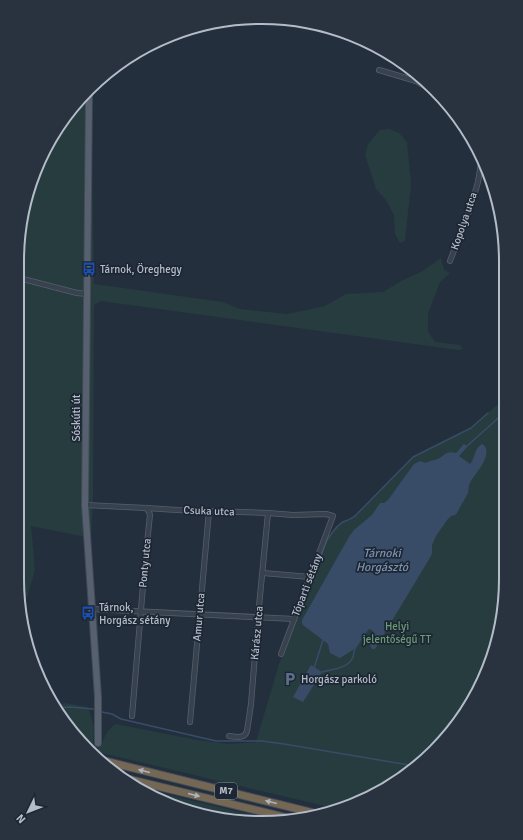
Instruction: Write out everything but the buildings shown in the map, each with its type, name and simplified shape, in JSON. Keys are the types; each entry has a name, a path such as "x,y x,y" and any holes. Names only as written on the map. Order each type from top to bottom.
{"highway":[{"name":"M7","path":"112,763 307,811"},
{"name":"M7","path":"139,782 276,815"}],"main road":[{"name":"Sóskúti út","path":"89,99 85,505 98,697 98,743"}],"street":[{"path":"379,70 411,80 419,84"},
{"name":"Kopolya utca","path":"450,261 470,209 480,169"},
{"path":"24,279 77,293 87,294"},
{"name":"Csuka utca","path":"85,505 268,513 303,516 326,514 333,516"},
{"name":"Ponty utca","path":"132,716 150,515 146,508"},
{"name":"Amur utca","path":"190,722 209,511"},
{"name":"Kárász utca","path":"229,736 243,736 247,731 251,704 268,513"},
{"name":"Tóparti sétány","path":"281,654 333,516"},
{"path":"262,573 310,576"},
{"path":"91,609 294,619"}],"green space":[{"path":"91,97 94,284 223,302 240,309 287,314 325,306 346,294 383,292 403,280 421,272 441,258 444,270 450,273 440,282 428,314 428,332 435,342 460,345 463,349 458,350 101,301 94,305 93,503 91,538 31,526 35,570 27,597 25,597 24,578 24,262 26,231 32,200 48,156 73,117"},
{"path":"389,129 399,133 407,142 411,184 405,241 400,243 395,234 394,215 386,200 376,189 365,155 368,144 380,130"},
{"name":"Helyi jelentőségű TT","path":"499,403 499,578 497,609 494,625 491,640 475,684 459,710 440,735 406,767 367,792 327,807 101,753 73,723 60,704 66,703 88,707 94,727 93,743 101,745 108,731 116,724 197,740 229,744 256,742 279,664 327,540 336,528 343,522 356,515 413,457 471,428"},
{"path":"157,792 254,816 231,814 200,808"}],"water":[{"name":"Tárnoki Horgásztó","path":"464,444 467,447 459,456 470,464 477,449 482,444 485,448 486,457 470,482 468,493 457,513 447,520 436,536 432,545 431,556 375,649 372,649 369,643 373,635 373,631 370,629 356,648 340,658 330,653 328,644 303,625 302,620 350,535 372,515 380,503 384,503 388,500 414,464 420,461 426,463 438,459 446,453 456,453"},
{"path":"311,665 322,672 303,702 293,697"}],"waterway":[{"path":"298,615 327,540 336,528 343,522 356,515 413,457 471,428 488,413"},
{"path":"467,446 499,417"},
{"path":"314,668 323,640"},
{"path":"322,672 339,668 347,664 351,661 355,648"},
{"path":"62,708 93,709"},
{"path":"102,712 112,714 121,719 216,741 262,741 409,765"}],"tunnel":[{"path":"98,743 98,750"}],"place":[{"name":"Tárnok, Öreghegy","path":"89,269"},
{"name":"Tárnok, Horgász sétány","path":"88,613"},
{"name":"Horgász parkoló","path":"290,679"}]}
